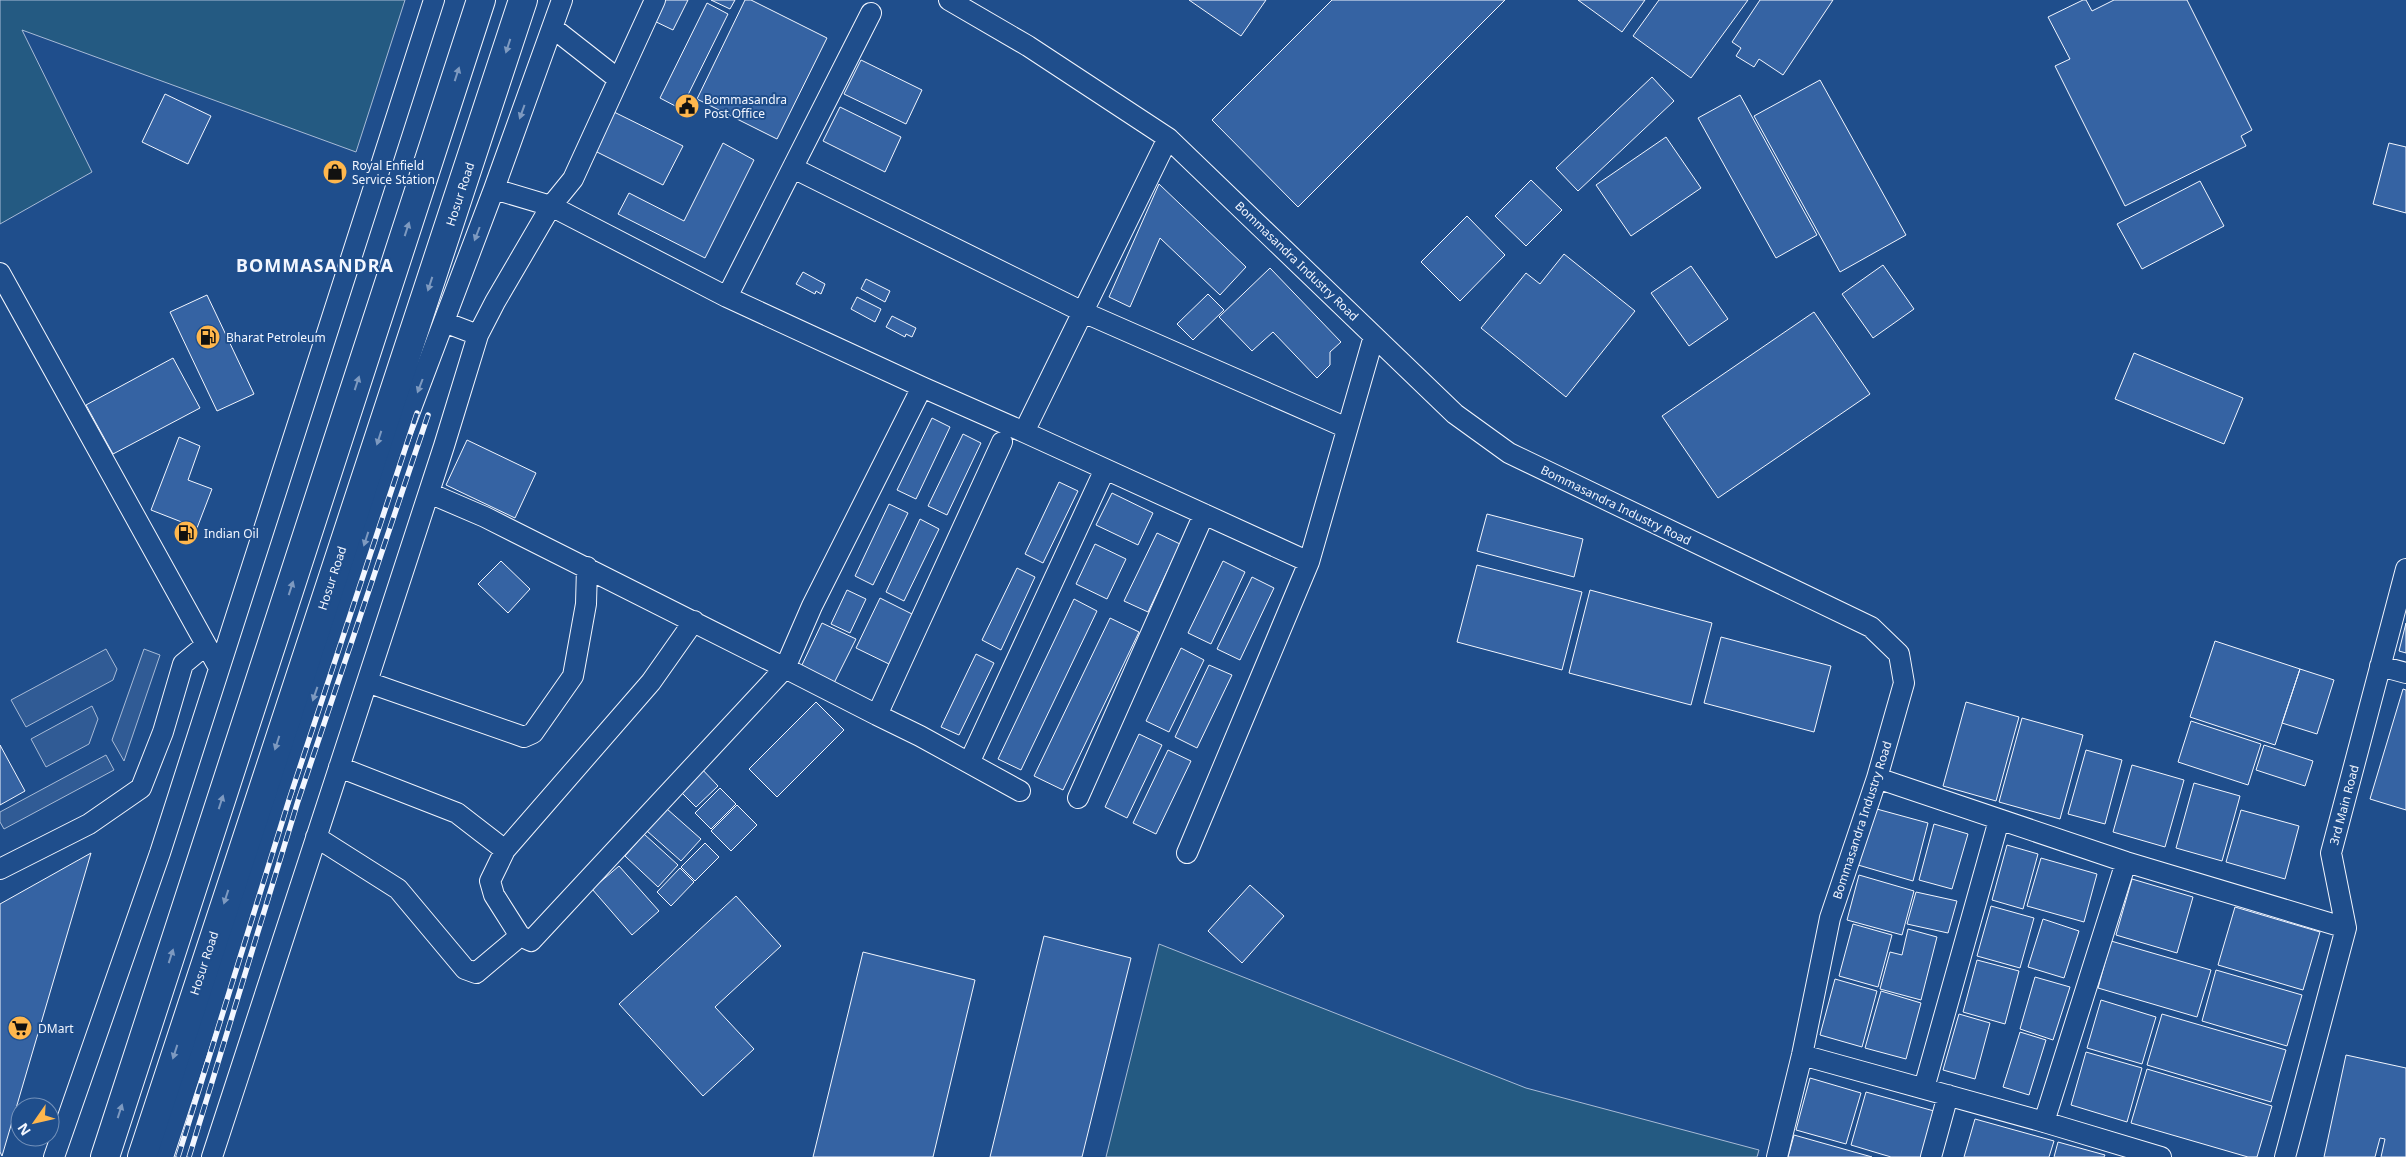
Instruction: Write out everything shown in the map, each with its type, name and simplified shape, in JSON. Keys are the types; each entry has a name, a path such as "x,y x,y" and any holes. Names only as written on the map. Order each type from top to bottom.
{"highway":[{"path":"105,1157 481,0"},
{"name":"Hosur Road","path":"142,1157 523,0"}],"street":[{"path":"59,1154 160,853 434,0"},
{"path":"163,1157 390,464 494,189 562,0"},
{"path":"212,1157 429,493 478,335 551,206 573,179 655,0"},
{"name":"Bommasandra Industry Road","path":"949,0 1028,46 1168,138 1455,414 1509,453 1871,627 1899,654 1904,683 1877,778 1830,918 1802,1055 1777,1157"},
{"path":"727,297 871,13"},
{"path":"553,28 618,79"},
{"path":"1024,432 1168,138"},
{"path":"793,168 1083,312 1347,428"},
{"path":"494,189 551,206 727,297 1309,562"},
{"path":"0,272 219,668"},
{"path":"444,322 478,335"},
{"path":"1187,853 1309,562 1374,336"},
{"path":"694,621 651,682 505,850 490,880 494,895 520,936 531,941 785,668 812,606 922,387"},
{"path":"877,715 1002,442"},
{"path":"969,763 1105,469"},
{"path":"429,493 485,516 587,567 877,715 1020,791"},
{"path":"1078,798 1204,514"},
{"path":"367,682 524,737 533,733 573,676 586,604 587,567"},
{"name":"3rd Main Road","path":"2285,1157 2346,928 2331,853 2406,569"},
{"path":"0,869 89,824 141,788 163,732 183,664 206,645"},
{"path":"2380,666 2406,673"},
{"path":"339,767 457,814 505,850"},
{"path":"1877,778 2126,862 2346,928"},
{"path":"1924,1088 1999,820"},
{"path":"316,837 398,889 465,969 476,973 520,936"},
{"path":"2044,1122 2126,862"},
{"path":"1802,1055 2044,1122 2124,1152 2161,1157"},
{"path":"1931,1157 1948,1095"}],"shaded area":[{"path":"0,0 405,0 356,152 22,30 92,172 0,224"},
{"path":"106,649 117,669 113,680 26,727 11,700"},
{"path":"144,649 160,655 124,761 112,740"},
{"path":"92,706 98,719 89,744 46,767 31,739"},
{"path":"106,755 114,770 4,829 0,822 0,812"},
{"path":"1159,944 1526,1088 1759,1150 1757,1157 1106,1157"}],"building":[{"path":"659,0 688,0 673,30 650,19"},
{"path":"711,0 735,0 730,9"},
{"path":"745,0 751,0 827,38 777,139 697,99"},
{"path":"1189,0 1266,0 1241,36"},
{"path":"1332,0 1505,0 1298,207 1212,120"},
{"path":"1578,0 1645,0 1622,32"},
{"path":"1659,0 1748,0 1691,78 1633,36"},
{"path":"1760,0 1833,0 1783,75 1759,59 1754,67 1736,56 1741,48 1732,42"},
{"path":"2086,0 2092,11 2114,0 2187,0 2252,130 2241,136 2246,146 2125,206 2055,66 2070,59 2048,17"},
{"path":"707,3 728,14 681,109 660,98"},
{"path":"861,60 922,90 906,124 844,94"},
{"path":"1652,77 1674,101 1578,191 1556,168"},
{"path":"1820,80 1906,235 1840,272 1754,116"},
{"path":"165,94 211,116 188,164 142,142"},
{"path":"1740,95 1817,235 1776,258 1698,118"},
{"path":"840,107 901,137 885,172 823,141"},
{"path":"614,112 683,146 663,185 595,151"},
{"path":"1666,137 1701,188 1631,236 1596,185"},
{"path":"723,143 754,160 705,258 618,214 629,193 684,221"},
{"path":"2389,143 2406,147 2406,213 2373,204"},
{"path":"1531,180 1562,210 1526,246 1495,216"},
{"path":"2200,181 2224,226 2142,269 2117,224"},
{"path":"1159,184 1246,267 1220,295 1160,238 1130,307 1109,297"},
{"path":"1467,216 1505,255 1460,301 1421,262"},
{"path":"1564,254 1635,311 1566,397 1481,328 1526,273 1540,284"},
{"path":"1883,265 1914,309 1873,338 1842,294"},
{"path":"1691,266 1728,319 1689,346 1651,293"},
{"path":"1270,268 1341,342 1330,352 1330,365 1317,378 1273,332 1252,351 1219,317"},
{"path":"803,272 825,284 821,294 816,291 815,294 796,284"},
{"path":"866,279 890,291 885,302 861,289"},
{"path":"1208,294 1224,310 1193,340 1177,324"},
{"path":"207,295 254,394 217,411 170,312"},
{"path":"857,297 881,309 875,322 851,309"},
{"path":"1814,312 1870,394 1718,498 1662,416"},
{"path":"892,316 916,328 912,337 906,334 905,337 886,327"},
{"path":"2134,353 2243,398 2224,444 2115,399"},
{"path":"173,358 200,408 113,454 86,405"},
{"path":"932,418 950,427 916,499 897,490"},
{"path":"963,434 981,443 947,515 928,506"},
{"path":"179,437 200,446 188,480 212,489 197,528 151,510"},
{"path":"467,440 536,473 515,518 446,485"},
{"path":"1059,482 1078,491 1043,563 1025,554"},
{"path":"1112,493 1153,513 1138,545 1096,525"},
{"path":"889,504 908,513 873,585 855,576"},
{"path":"1487,514 1583,539 1574,577 1477,551"},
{"path":"920,519 939,529 904,601 886,592"},
{"path":"1157,533 1180,544 1148,612 1124,601"},
{"path":"1095,544 1126,559 1107,599 1076,584"},
{"path":"501,561 530,589 508,613 478,584"},
{"path":"1223,561 1245,572 1211,644 1188,633"},
{"path":"1477,565 1582,592 1562,670 1457,642"},
{"path":"1017,568 1035,577 1001,650 982,640"},
{"path":"1252,577 1274,588 1240,660 1217,649"},
{"path":"847,590 866,599 850,633 831,624"},
{"path":"1590,590 1712,623 1691,705 1569,673"},
{"path":"880,598 914,615 891,665 856,648"},
{"path":"1074,599 1097,611 1021,770 998,759"},
{"path":"1110,618 1139,632 1063,790 1034,776"},
{"path":"822,623 856,639 833,685 800,669"},
{"path":"2406,623 2406,653 2399,651"},
{"path":"1721,637 1831,666 1814,732 1704,703"},
{"path":"2215,641 2300,669 2275,745 2190,717"},
{"path":"1181,648 1204,660 1169,732 1146,721"},
{"path":"976,654 994,663 959,735 941,727"},
{"path":"1209,665 1232,675 1197,748 1175,737"},
{"path":"2300,669 2334,680 2317,734 2282,723"},
{"path":"2403,689 2406,690 2406,810 2370,799"},
{"path":"816,702 844,730 777,797 749,769"},
{"path":"1966,702 2019,717 1996,801 1943,786"},
{"path":"2022,718 2083,735 2060,819 1999,802"},
{"path":"2191,721 2261,744 2248,785 2178,762"},
{"path":"1139,734 1162,745 1127,818 1105,807"},
{"path":"0,745 25,791 0,805"},
{"path":"2264,745 2313,761 2305,786 2256,770"},
{"path":"1168,750 1191,761 1156,834 1133,823"},
{"path":"2086,750 2122,760 2105,824 2068,814"},
{"path":"2132,765 2184,780 2165,847 2113,832"},
{"path":"699,766 718,786 696,807 677,788"},
{"path":"2194,783 2240,796 2222,861 2176,848"},
{"path":"720,788 736,804 711,829 695,813"},
{"path":"737,805 757,825 731,851 711,831"},
{"path":"1873,808 1928,823 1913,881 1858,865"},
{"path":"667,809 701,839 681,861 647,831"},
{"path":"2241,810 2299,826 2285,879 2226,862"},
{"path":"1934,824 1968,834 1952,889 1919,880"},
{"path":"644,834 678,865 658,887 625,856"},
{"path":"705,843 719,857 695,881 681,867"},
{"path":"2007,845 2038,854 2023,909 1992,900"},
{"name":"DMart","path":"91,853 19,1097 10,1097 10,1129 2,1156 0,1152 0,904"},
{"path":"2041,858 2097,874 2084,922 2027,906"},
{"path":"619,866 659,911 632,935 592,889"},
{"path":"680,868 694,882 671,906 657,892"},
{"path":"1859,875 1914,891 1902,935 1847,920"},
{"path":"2132,879 2193,897 2177,953 2116,935"},
{"path":"1250,885 1284,916 1242,963 1208,931"},
{"path":"1916,892 1957,901 1948,933 1907,924"},
{"path":"736,896 781,946 715,1007 754,1049 703,1096 619,1004"},
{"path":"1991,906 2034,918 2020,968 1977,956"},
{"path":"2235,907 2320,932 2303,990 2218,965"},
{"path":"2043,919 2079,931 2064,978 2028,967"},
{"path":"1853,924 1892,935 1878,987 1839,976"},
{"path":"1908,929 1937,937 1921,1000 1880,989 1890,952 1902,955"},
{"path":"1044,936 1131,958 1082,1157 990,1157"},
{"path":"2111,941 2211,970 2197,1017 2098,988"},
{"path":"863,952 975,980 933,1157 813,1157"},
{"path":"1977,960 2019,971 2005,1024 1963,1012"},
{"path":"2216,970 2302,995 2287,1046 2202,1021"},
{"path":"2035,977 2070,987 2053,1040 2020,1029"},
{"path":"1835,979 1877,991 1862,1047 1820,1035"},
{"path":"1881,991 1921,1003 1906,1059 1865,1048"},
{"path":"2101,1000 2156,1017 2142,1064 2087,1048"},
{"path":"1959,1014 1990,1023 1975,1079 1943,1070"},
{"path":"2162,1014 2286,1050 2271,1102 2147,1065"},
{"path":"2020,1032 2046,1040 2029,1095 2003,1087"},
{"path":"2086,1052 2142,1068 2127,1122 2071,1105"},
{"path":"2346,1055 2406,1068 2406,1157 2381,1157 2385,1139 2380,1138 2375,1157 2324,1157"},
{"path":"2147,1069 2272,1106 2257,1157 2248,1157 2131,1123"},
{"path":"1810,1078 1861,1093 1846,1144 1796,1130"},
{"path":"1866,1092 1934,1111 1921,1157 1891,1157 1851,1145"},
{"path":"1975,1119 2054,1141 2049,1157 1964,1157"},
{"path":"1794,1135 1872,1157 1788,1157"},
{"path":"2058,1142 2105,1155 2104,1157 2054,1157"}],"railway":[{"path":"178,1157 289,800 417,413"},
{"path":"189,1157 298,801 428,415"}],"place":[{"name":"Bommasandra Post Office","path":"687,106"},
{"name":"Royal Enfield Service Station","path":"335,172"},
{"name":"Bharat Petroleum","path":"208,337"},
{"name":"Indian Oil","path":"186,533"},
{"name":"DMart","path":"20,1028"}],"district":[{"name":"BOMMASANDRA","path":"315,265"}]}
